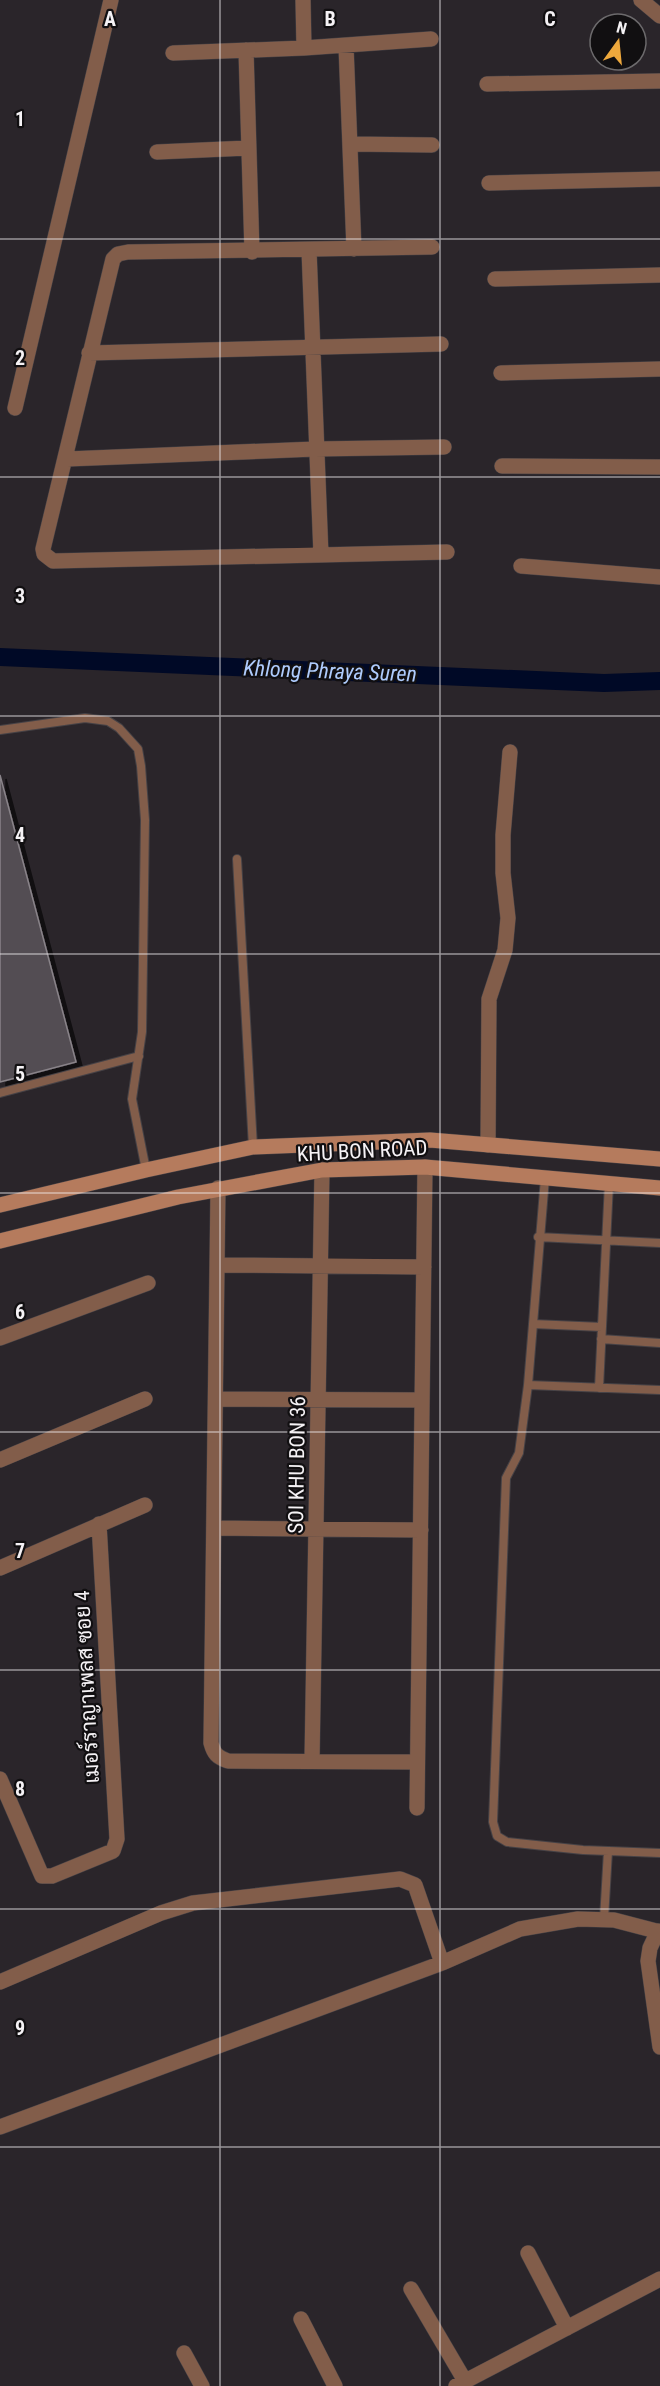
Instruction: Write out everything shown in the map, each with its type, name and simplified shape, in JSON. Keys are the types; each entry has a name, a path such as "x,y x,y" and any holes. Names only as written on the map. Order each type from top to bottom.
{"main road":[{"name":"KHU BON ROAD","path":"0,1205 253,1147 430,1140 660,1159"},
{"name":"KHU BON ROAD","path":"0,1241 218,1188 322,1170 425,1167 660,1188"}],"street":[{"path":"15,408 111,0"},
{"path":"303,0 304,48"},
{"path":"641,0 660,16"},
{"path":"173,52 346,46 431,39"},
{"path":"346,46 354,249"},
{"path":"246,50 252,252"},
{"path":"487,84 660,81"},
{"path":"350,144 432,146"},
{"path":"158,152 248,148"},
{"path":"489,183 660,179"},
{"path":"432,247 118,254 113,259 67,459 43,543 44,554 53,561 447,552"},
{"path":"309,250 315,449 321,555"},
{"path":"495,279 660,275"},
{"path":"90,353 441,344"},
{"path":"501,373 660,369"},
{"path":"67,459 315,449 444,447"},
{"path":"502,466 660,467"},
{"path":"521,566 660,577"},
{"path":"488,1145 489,999 492,983 506,950 508,918 503,873 503,835 510,752"},
{"path":"417,1808 425,1167"},
{"name":"SOI KHU BON 36","path":"312,1761 322,1170"},
{"path":"218,1188 212,1743 214,1752 228,1761 417,1762"},
{"path":"218,1265 424,1267"},
{"path":"0,1338 148,1283"},
{"path":"0,1461 145,1399"},
{"path":"216,1399 422,1400"},
{"path":"0,1568 145,1505"},
{"name":"เมอร์ราญาเพลส ซอย 4","path":"0,1779 39,1873 47,1877 52,1876 105,1856 115,1846 117,1839 99,1524"},
{"path":"215,1528 422,1530"},
{"path":"0,1982 162,1913 193,1903 400,1879 415,1885 442,1963"},
{"path":"0,2127 442,1963 520,1929 578,1919 614,1920 659,1932 650,1948 648,1961 660,2047"},
{"path":"528,2253 567,2328"},
{"path":"411,2289 461,2384 660,2280"},
{"path":"301,2319 335,2386"},
{"path":"184,2354 202,2386"}],"lane":[{"path":"0,730 85,718 97,719 108,721 119,728 138,749 145,820 142,1032 132,1099 146,1170"},
{"path":"237,859 253,1147"},
{"path":"0,1093 139,1056"},
{"path":"545,1178 538,1237 528,1385 519,1453 507,1478 493,1822 497,1836 507,1842 660,1853"},
{"path":"599,1388 609,1183"},
{"path":"538,1237 660,1243"},
{"path":"533,1324 602,1327"},
{"path":"602,1340 660,1343"},
{"path":"528,1385 660,1390"},
{"path":"604,1919 608,1851"}],"building":[{"path":"0,775 76,1062 0,1082"}],"waterway":[{"name":"Khlong Phraya Suren","path":"0,657 604,683 660,681"}]}
